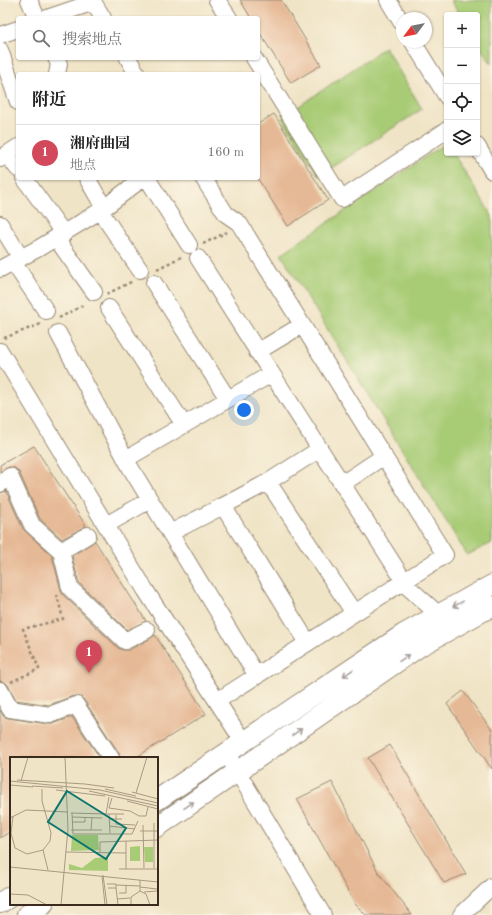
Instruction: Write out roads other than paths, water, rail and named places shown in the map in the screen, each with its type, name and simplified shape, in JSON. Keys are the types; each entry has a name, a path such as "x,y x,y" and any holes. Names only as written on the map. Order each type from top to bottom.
{"main road":[{"path":"158,799 244,743 404,634 492,585"},
{"path":"158,826 420,646 492,606"},
{"path":"27,915 42,905"}],"street":[{"path":"29,0 36,16"},
{"path":"217,0 227,16"},
{"path":"388,0 396,13"},
{"path":"52,16 93,1 102,16"},
{"path":"0,35 16,30"},
{"path":"417,48 444,92"},
{"path":"0,50 16,96"},
{"path":"57,60 59,64 57,72"},
{"path":"129,60 136,72"},
{"path":"255,60 342,199 444,132"},
{"path":"480,151 492,171"},
{"path":"8,154 16,166"},
{"path":"25,180 100,299 184,425"},
{"path":"87,180 102,210 228,399"},
{"path":"11,263 60,236 102,210 140,180"},
{"path":"148,180 408,587 438,615"},
{"path":"203,180 226,214 240,225 445,555 217,701"},
{"path":"0,224 11,263 52,321 126,459 256,676"},
{"path":"257,352 302,325"},
{"path":"0,351 146,591 244,743"},
{"path":"126,459 271,374"},
{"path":"170,533 268,482 320,449"},
{"path":"342,484 384,456"},
{"path":"0,484 10,476 32,525 61,551 70,588 125,641 147,630"},
{"path":"268,482 354,613"},
{"path":"106,525 150,500"},
{"path":"223,506 308,643"},
{"path":"61,551 88,535"},
{"path":"3,687 10,709 50,715 76,705 110,757"},
{"path":"227,754 323,915"},
{"path":"461,915 492,886"}],"place":[{"name":"湘府曲园","path":"89,673"}]}
